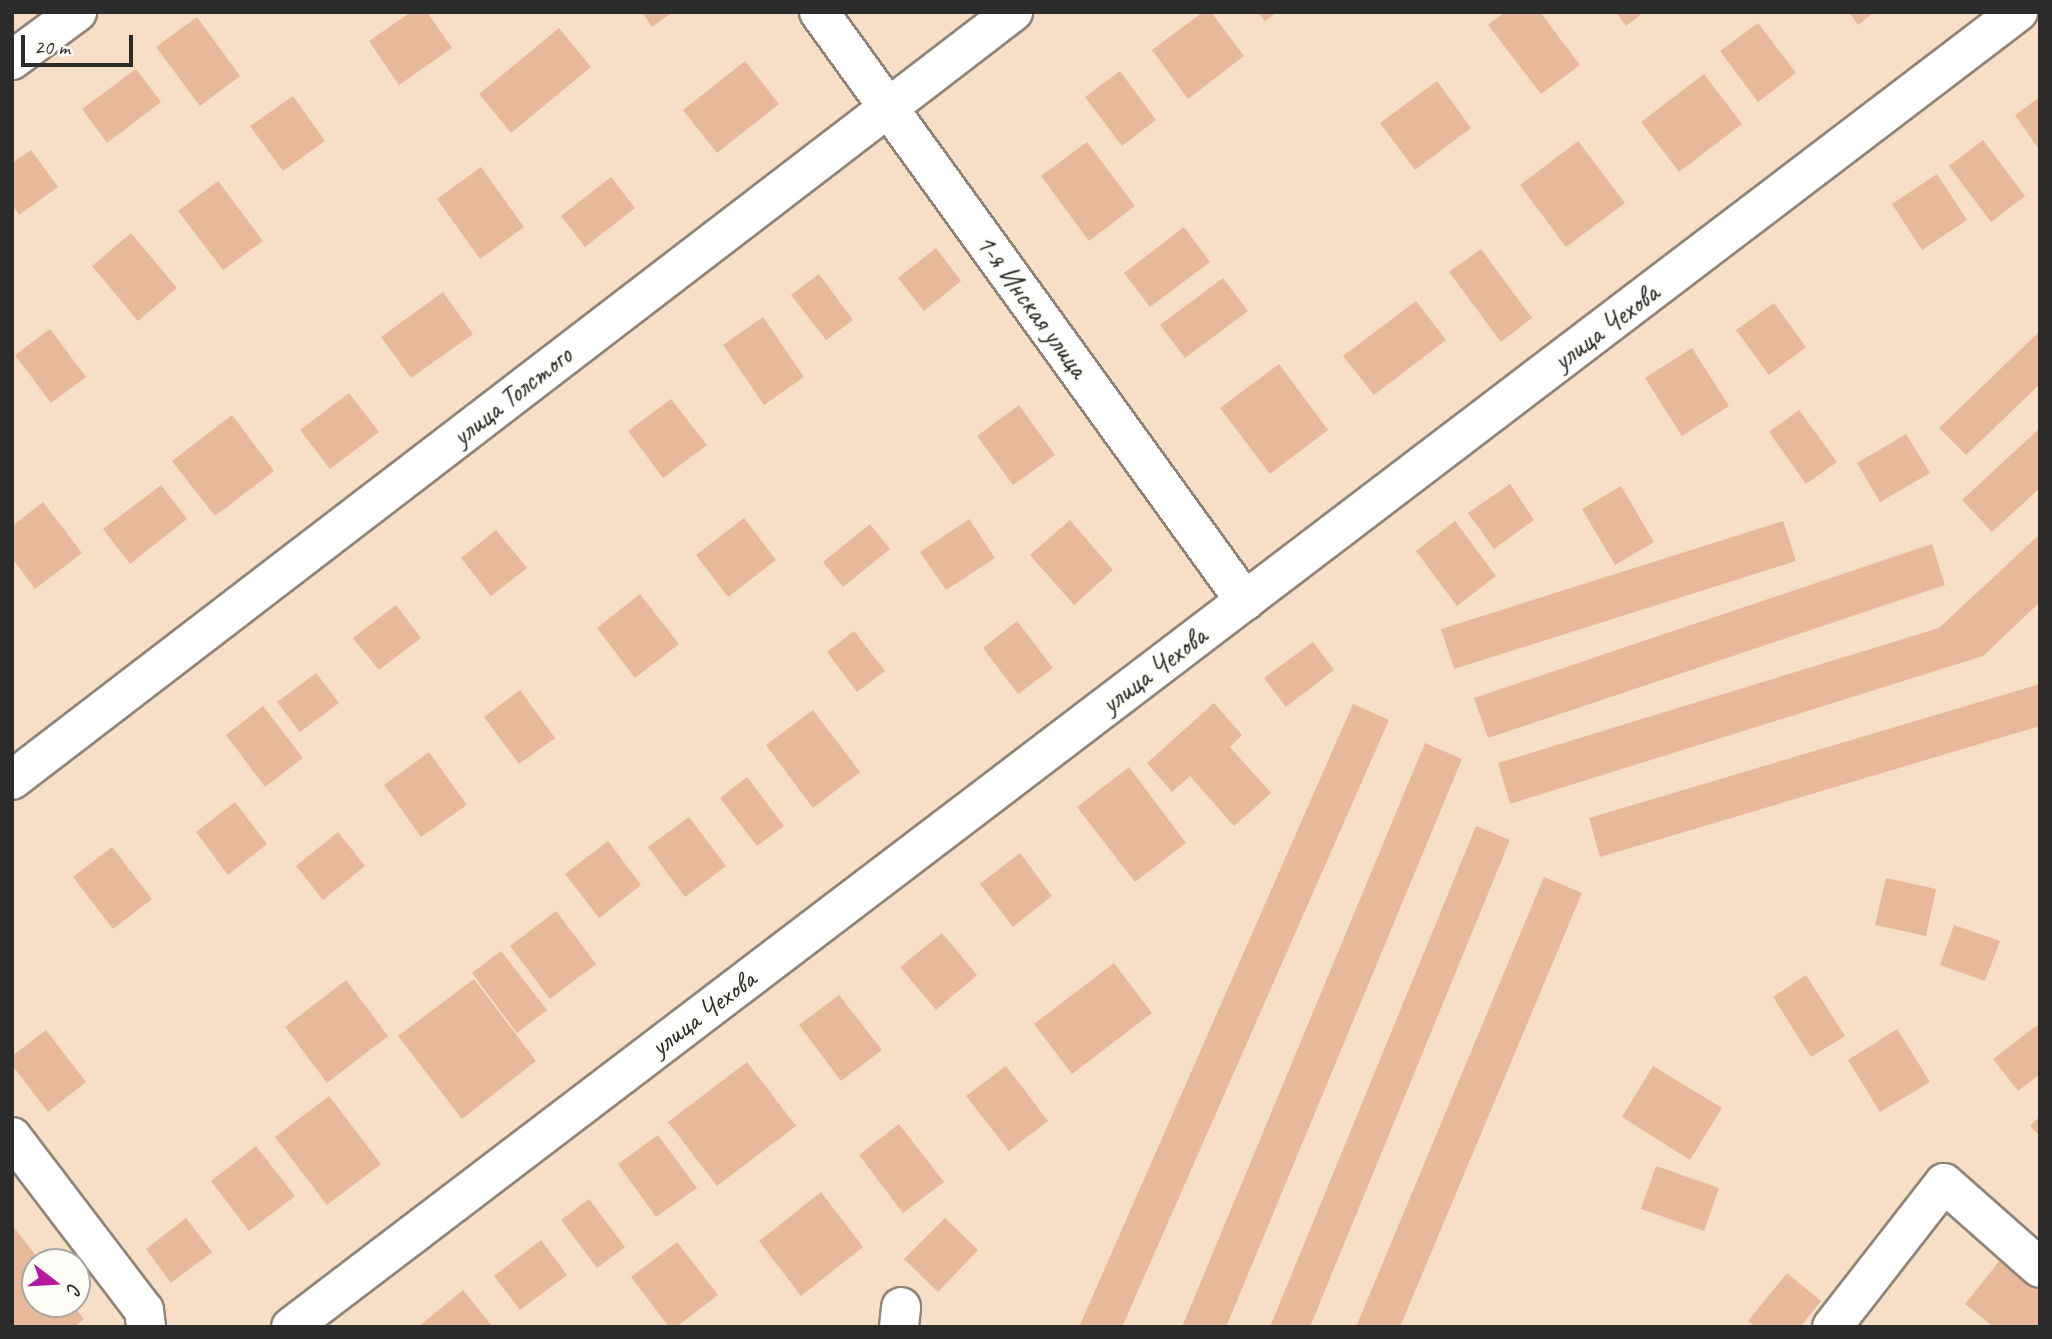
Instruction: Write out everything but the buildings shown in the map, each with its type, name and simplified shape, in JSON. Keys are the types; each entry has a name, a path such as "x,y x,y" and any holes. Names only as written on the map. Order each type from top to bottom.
{"street":[{"path":"12,60 77,12"},
{"name":"1-я Инская улица","path":"819,12 1245,601"},
{"name":"улица Толстого","path":"12,780 1013,12"},
{"name":"улица Чехова","path":"291,1327 2018,12"},
{"path":"12,1137 144,1310 146,1327"},
{"path":"1832,1327 1944,1183 2040,1268"}]}
